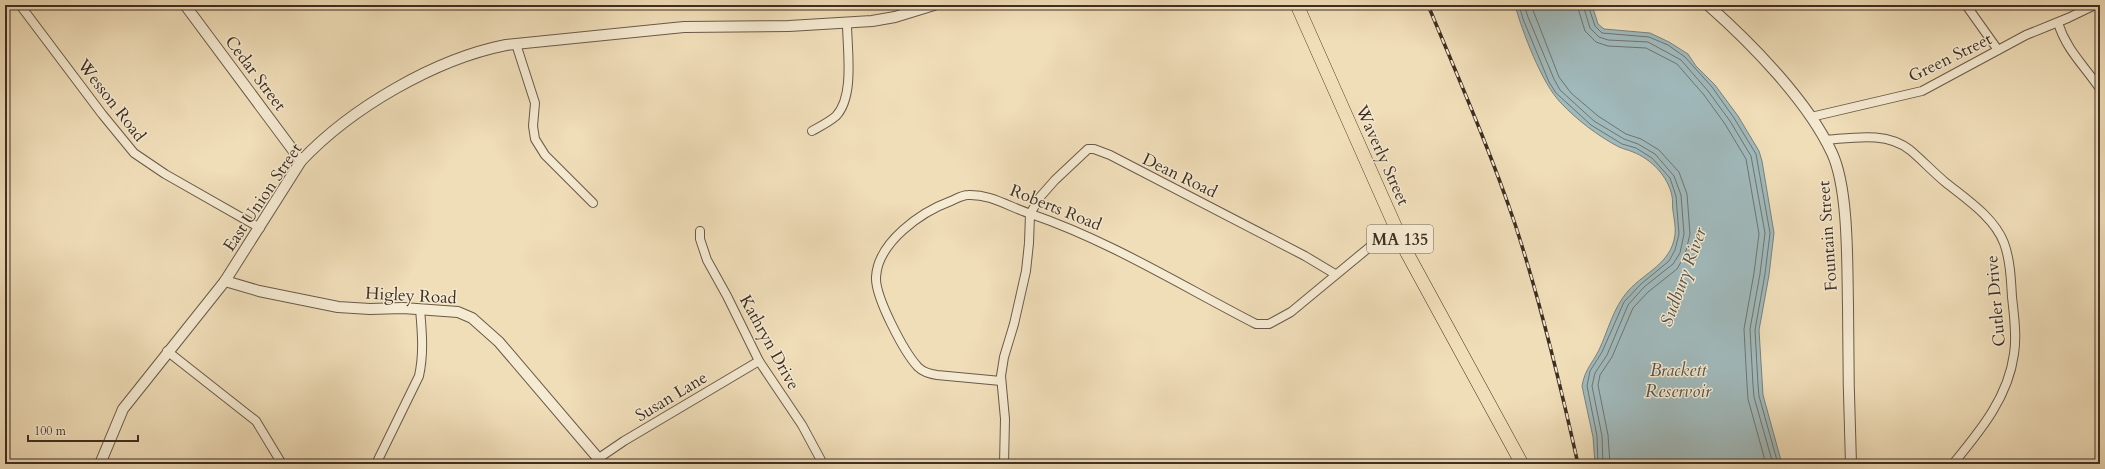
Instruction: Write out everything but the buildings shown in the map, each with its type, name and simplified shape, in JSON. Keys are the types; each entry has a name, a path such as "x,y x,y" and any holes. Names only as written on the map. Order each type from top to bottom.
{"main road":[{"name":"Waverly Street","path":"1297,5 1420,279 1522,464"}],"street":[{"name":"Wesson Road","path":"20,5 102,114 134,153 165,174 260,228"},
{"name":"Cedar Street","path":"185,5 301,161"},
{"name":"East Union Street","path":"100,464 123,409 167,351 225,281 260,228 301,161 315,146 345,122 416,77 436,67 483,50 516,44 684,27 789,26 847,23 895,17 934,5"},
{"name":"Fountain Street","path":"1708,5 1758,53 1811,117 1825,140 1838,170 1844,211 1847,260 1851,464"},
{"path":"1966,5 1998,50"},
{"name":"Green Street","path":"1811,117 1922,91 2035,31 2058,23 2095,5"},
{"path":"812,131 836,116 846,100 848,88 847,23"},
{"path":"2058,23 2073,56 2100,89"},
{"path":"516,44 535,103 533,126 534,139 545,155 593,203"},
{"name":"Cutler Drive","path":"1825,140 1865,137 1896,140 1909,149 1939,177 1981,211 2004,243 2012,289 2014,354 2000,399 1982,428 1953,464"},
{"name":"Dean Road","path":"1030,214 1040,197 1080,154 1088,148 1094,149 1221,212 1335,274"},
{"name":"Roberts Road","path":"1001,382 937,375 926,373 919,368 905,348 878,292 876,277 880,260 892,242 909,224 945,203 966,195 985,196 1030,214 1052,220 1104,243 1256,324 1269,324 1291,312 1335,274 1395,226"},
{"path":"1004,464 1005,419 1001,382 1004,357 1014,324 1026,271 1030,214"},
{"name":"Kathryn Drive","path":"700,231 700,239 707,260 727,296 759,361 802,425 823,464"},
{"name":"Higley Road","path":"225,281 259,291 338,307 420,309 458,312 472,318 484,327 499,342 556,411 601,461"},
{"path":"376,464 419,376 422,363 420,309"},
{"path":"167,351 256,421 282,464"},
{"name":"Susan Lane","path":"601,461 624,441 759,361"}],"water":[{"name":"Brackett Reservoir","path":"1515,5 1592,5 1598,24 1604,29 1650,33 1669,42 1688,54 1696,66 1715,85 1738,116 1759,151 1774,233 1769,275 1759,330 1763,395 1782,464 1595,464 1593,437 1582,386 1583,380 1599,350 1618,305 1635,284 1663,260 1673,245 1675,229 1672,198 1667,182 1658,169 1640,155 1611,143 1596,133 1574,116 1561,103 1540,70 1522,29"}],"railway":[{"path":"1428,5 1484,141 1515,224 1550,343 1578,464"}],"water label":[{"name":"Sudbury River","path":"1683,277"}]}
